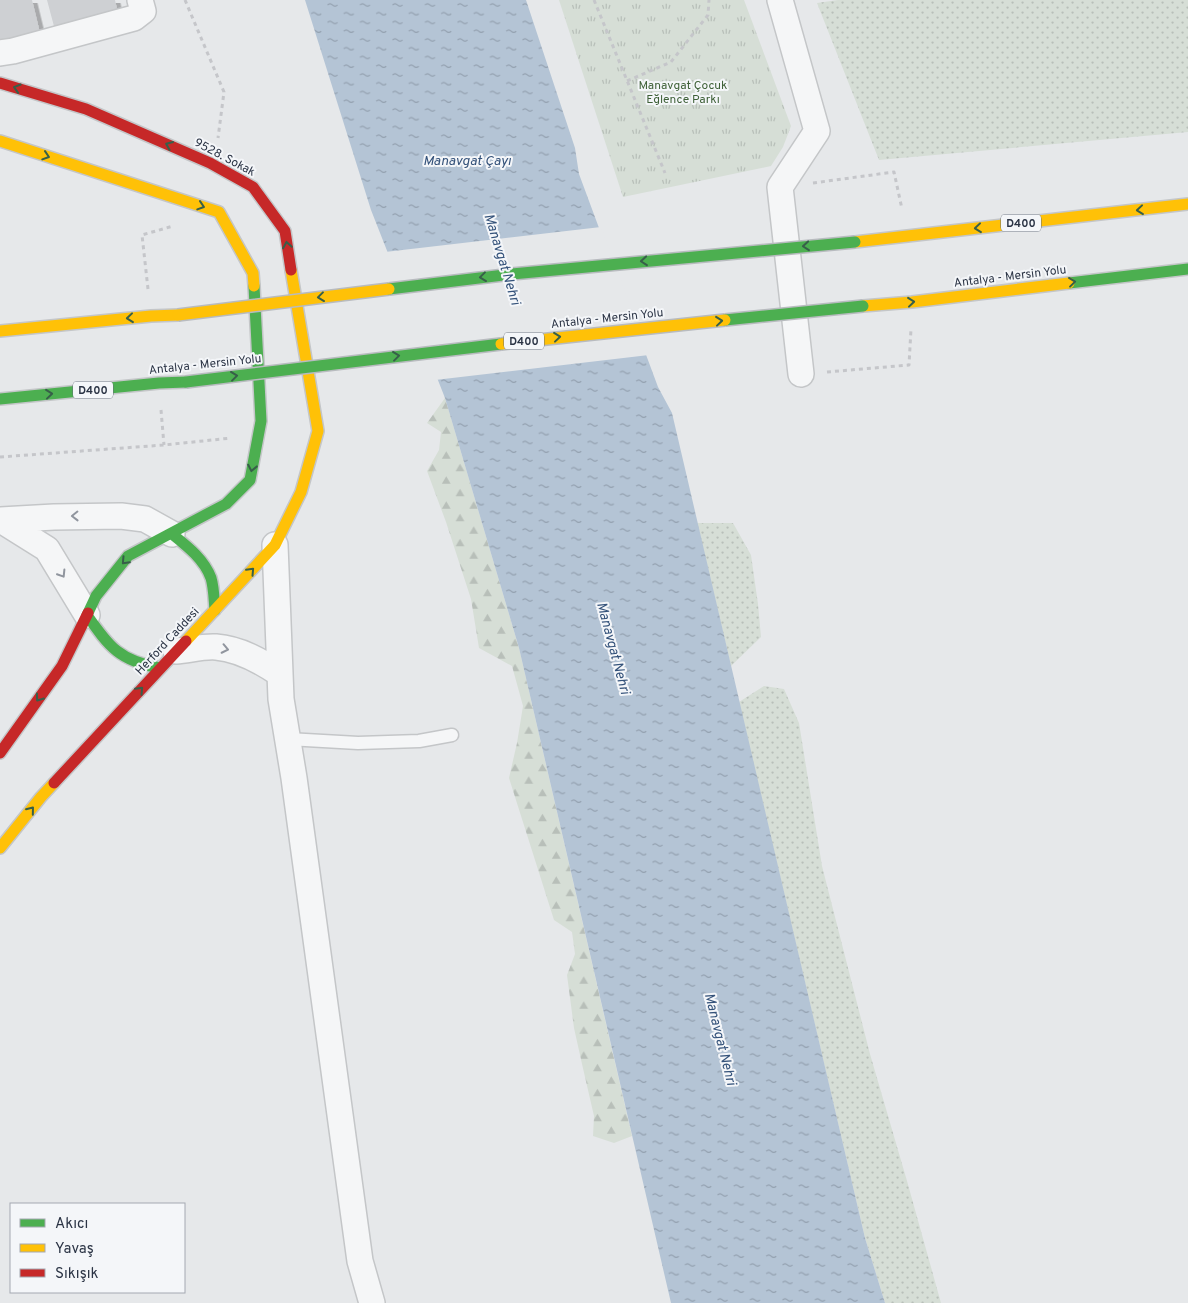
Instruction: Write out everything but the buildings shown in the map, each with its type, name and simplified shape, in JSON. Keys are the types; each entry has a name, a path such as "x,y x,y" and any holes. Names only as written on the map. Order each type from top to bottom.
{"main road":[{"name":"9528. Sokak","path":"0,83 86,109 210,162 253,187 285,231 318,431"},
{"path":"0,141 219,212 253,273 261,421 250,480 226,504 128,556 96,596 62,666 0,753"},
{"name":"D400","path":"0,331 178,315 512,274 855,242 1188,204"},
{"name":"Antalya - Mersin Yolu","path":"0,399 186,382 532,340 912,302 1188,268"},
{"name":"Herford Caddesi","path":"0,848 41,797 275,545 301,492 318,431"},
{"path":"172,534 200,559 211,579 215,610"},
{"path":"87,615 105,641 120,656 145,666 168,660"}],"street":[{"path":"0,53 134,18 143,11 140,0"},
{"path":"780,0 817,131 780,187 801,374"},
{"path":"0,520 54,516 121,516 145,519 172,534"},
{"path":"0,520 47,549 87,615"},
{"path":"275,545 281,699 360,1261 372,1303"},
{"path":"168,660 214,647 229,649 263,662 280,674"}],"lane":[{"path":"288,739 358,744 419,741 452,735"}],"path":[{"path":"185,0 224,92 218,140 210,162"},
{"path":"594,0 665,173"},
{"path":"627,81 671,62 708,16 709,0"},
{"path":"780,187 894,172 908,236"},
{"path":"152,316 142,235 176,225"},
{"path":"801,374 909,365 912,302"},
{"path":"160,383 164,445"},
{"path":"0,457 231,438 261,421"}],"green space":[{"name":"Manavgat Çocuk Eğlence Parkı","path":"559,0 744,0 791,126 783,147 771,166 623,197"},
{"path":"838,0 1188,0 1188,132 879,160 817,3"},
{"path":"445,398 519,648 632,1136 614,1143 593,1136 594,1116 574,1028 567,975 575,954 572,932 554,920 509,778 523,706 512,666 479,648 471,599 427,471 439,450 441,432 427,423"},
{"path":"697,523 733,523 751,555 761,637 731,666"},
{"path":"764,686 784,689 799,723 822,866 870,1054 941,1303 885,1303 865,1238 739,702"}],"water":[{"name":"Manavgat Çayı","path":"305,0 526,0 575,148 579,174 658,387 672,413 865,1238 885,1303 671,1303 519,648 445,398 371,210"}],"pier":[{"path":"601,227 649,355 435,380 385,252"}],"traffic: fast":[{"path":"389,289 512,274 855,242"},
{"path":"1069,283 1188,269"},
{"path":"88,613 96,596 128,556 226,504 250,480 261,421 254,286"},
{"path":"725,320 863,306"},
{"path":"186,382 501,344"},
{"path":"0,399 186,382"},
{"path":"172,534 194,553 208,571 213,586 215,610"},
{"path":"87,615 109,644 125,657 160,668"}],"traffic: slow":[{"path":"0,141 219,212 253,273 254,286"},
{"path":"855,242 1188,204"},
{"path":"186,641 275,545 301,492 318,431 291,270"},
{"path":"863,306 1069,283"},
{"path":"178,315 389,289"},
{"path":"0,331 178,315"},
{"path":"501,344 725,320"},
{"path":"0,848 54,783"}],"traffic: jam":[{"path":"0,83 86,109 210,163 253,187 285,231 291,270"},
{"path":"0,753 62,666 88,613"},
{"path":"54,783 186,641"}],"water label":[{"name":"Manavgat Nehri","path":"503,259"},
{"name":"Manavgat Nehri","path":"614,648"},
{"name":"Manavgat Nehri","path":"721,1039"}]}
